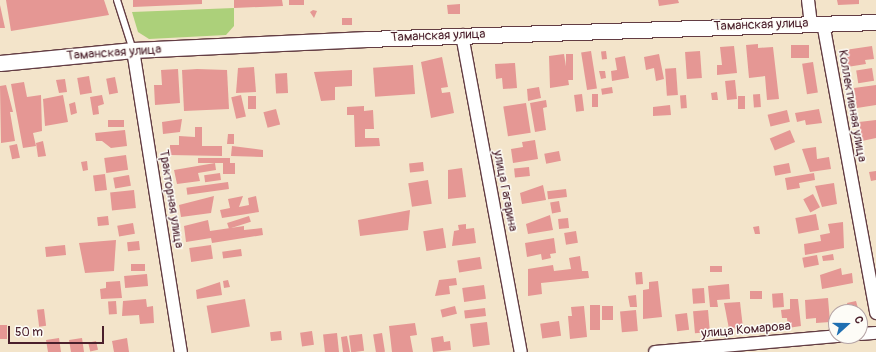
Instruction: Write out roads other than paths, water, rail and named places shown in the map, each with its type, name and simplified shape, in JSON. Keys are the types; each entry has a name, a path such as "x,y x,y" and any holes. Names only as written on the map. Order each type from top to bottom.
{"street":[{"name":"Коллективная улица","path":"808,0 817,23 876,313"},
{"name":"Таманская улица","path":"0,63 133,50 462,34 876,22"},
{"name":"улица Гагарина","path":"462,34 521,352"},
{"name":"Тракторная улица","path":"133,50 181,352"},
{"name":"улица Комарова","path":"655,352 828,337"}],"lane":[{"path":"117,0 133,50"}]}
